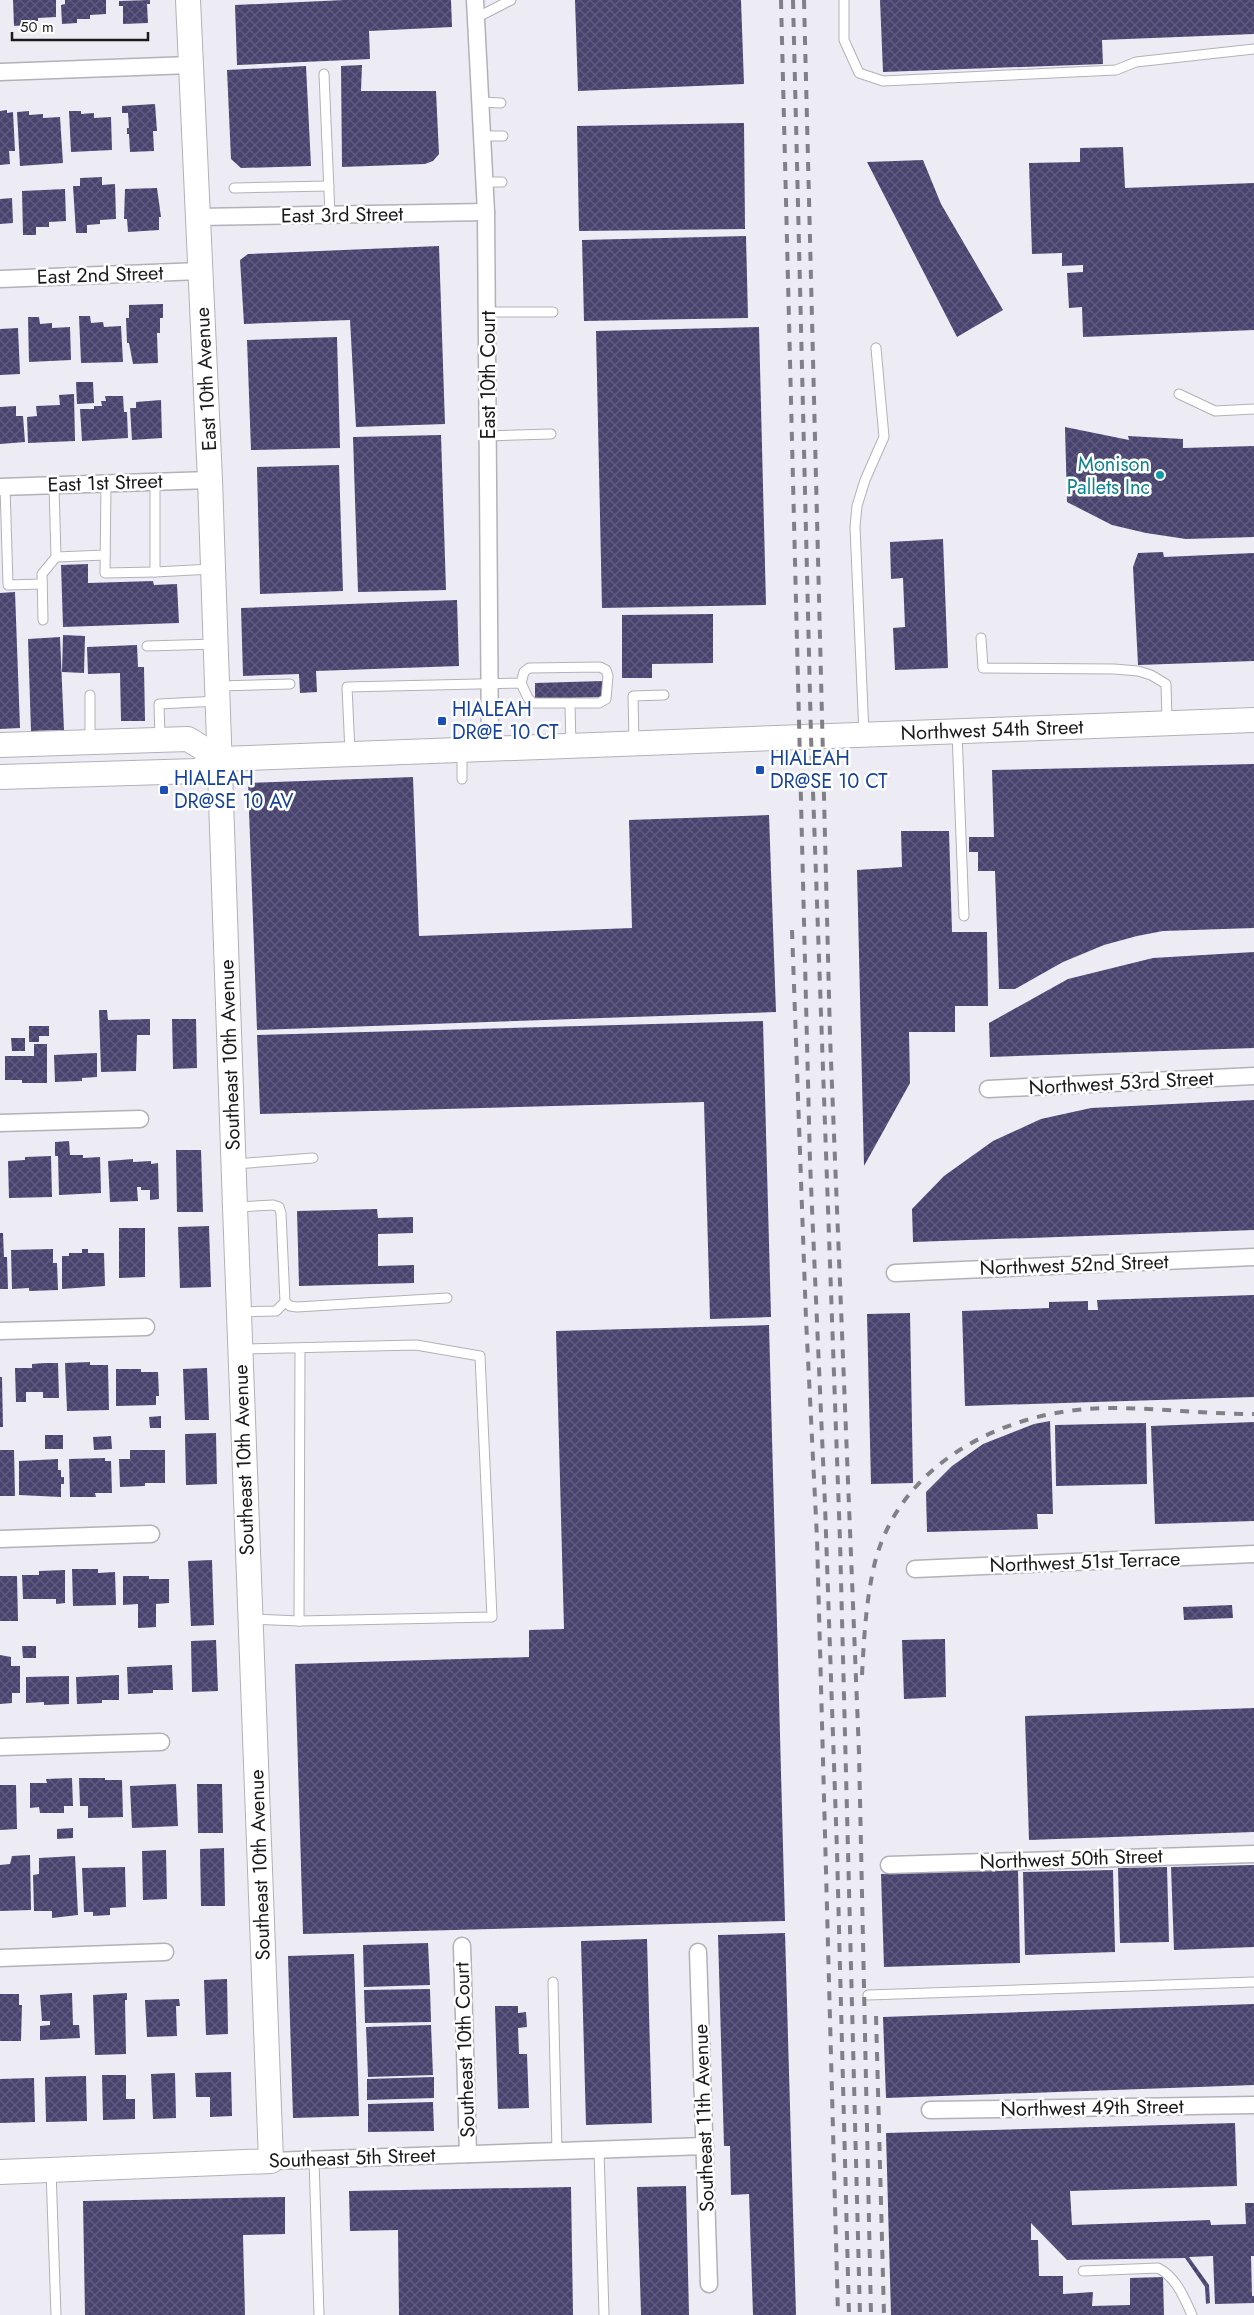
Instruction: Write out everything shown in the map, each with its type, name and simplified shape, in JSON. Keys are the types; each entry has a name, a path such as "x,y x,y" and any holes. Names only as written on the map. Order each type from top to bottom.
{"street":[{"name":"East 10th Avenue","path":"188,0 214,568 220,759"},
{"name":"East 10th Court","path":"475,0 486,212 490,750"},
{"path":"0,72 191,65"},
{"name":"East 3rd Street","path":"198,217 486,212"},
{"name":"East 2nd Street","path":"0,279 200,271"},
{"name":"East 1st Street","path":"2,486 210,480"},
{"name":"Northwest 54th Street","path":"0,777 197,771 220,759 1254,720"},
{"path":"0,745 188,739 220,759"},
{"name":"Southeast 10th Avenue","path":"220,759 271,2161"},
{"name":"Northwest 53rd Street","path":"988,1089 1254,1076"},
{"path":"0,1123 140,1119"},
{"name":"Northwest 52nd Street","path":"895,1272 1254,1257"},
{"path":"0,1331 146,1327"},
{"path":"0,1539 151,1534"},
{"name":"Northwest 51st Terrace","path":"915,1569 1254,1554"},
{"path":"0,1747 161,1742"},
{"name":"Northwest 50th Street","path":"889,1865 1254,1854"},
{"name":"Southeast 10th Court","path":"462,1946 468,2154"},
{"path":"0,1958 165,1952"},
{"name":"Southeast 11th Avenue","path":"698,1952 709,2284"},
{"name":"Northwest 49th Street","path":"930,2110 1254,2106"},
{"name":"Southeast 5th Street","path":"0,2172 705,2146"}],"lane":[{"path":"476,18 511,0"},
{"path":"844,0 844,40 859,73 883,81 1116,70 1136,62 1254,49"},
{"path":"324,74 330,215"},
{"path":"481,102 501,103"},
{"path":"482,136 503,136"},
{"path":"484,182 502,182"},
{"path":"234,188 329,186"},
{"path":"487,312 553,312"},
{"path":"864,735 855,527 857,506 865,480 884,437 876,348"},
{"path":"1179,394 1215,411 1254,409"},
{"path":"488,436 551,434"},
{"path":"155,482 155,572"},
{"path":"106,483 105,573 214,568"},
{"path":"2,486 8,585 42,584"},
{"path":"43,620 42,574 56,557 54,486"},
{"path":"56,557 105,555"},
{"path":"981,638 983,668 1114,669 1138,671 1151,675 1166,684 1167,724"},
{"path":"147,646 216,644"},
{"path":"600,667 606,670 608,676 606,699 599,703 533,703 528,698 521,683 524,672 529,668 600,667"},
{"path":"350,755 347,687 521,683"},
{"path":"160,739 159,704 290,684"},
{"path":"90,695 90,741"},
{"path":"634,742 633,696 664,695"},
{"path":"570,704 572,747"},
{"path":"957,731 964,916"},
{"path":"462,751 462,779"},
{"path":"234,1164 312,1158"},
{"path":"235,1207 273,1205 279,1207 281,1213 285,1302 290,1306 447,1298"},
{"path":"239,1312 276,1310 285,1302"},
{"path":"240,1349 416,1345 480,1356 492,1617 299,1621 250,1619"},
{"path":"299,1621 300,1348"},
{"path":"553,1982 557,2151"},
{"path":"868,1995 1254,1982"},
{"path":"599,2150 604,2315"},
{"path":"314,2160 320,2315"},
{"path":"51,2170 56,2315"},
{"path":"1083,2271 1158,2268 1168,2273 1176,2284 1192,2315"}],"building":[{"path":"13,0 56,0 56,17 38,18 38,21 26,22 26,25 14,26"},
{"path":"65,0 106,0 106,14 90,15 90,19 77,19 77,23 62,24 61,5 65,4"},
{"path":"150,0 150,4 147,4 148,23 123,24 123,6 119,6 119,1"},
{"path":"344,0 451,0 452,27 369,31 370,59 237,65 235,5"},
{"path":"575,0 741,0 744,84 578,91"},
{"path":"880,0 1254,0 1254,34 1102,40 1103,64 883,72"},
{"path":"362,65 361,91 436,91 439,154 433,161 425,164 342,167 341,66"},
{"path":"306,66 311,166 241,168 231,159 227,70"},
{"path":"155,104 157,131 153,131 154,151 130,152 129,134 127,134 127,128 129,128 128,113 122,113 122,106"},
{"path":"7,110 7,113 13,112 15,151 9,151 10,164 0,165 0,111"},
{"path":"29,111 29,115 43,114 43,118 60,117 63,163 20,166 17,112"},
{"path":"69,111 81,111 81,114 94,113 94,118 111,117 112,150 71,152"},
{"path":"744,123 745,229 579,231 577,126"},
{"path":"1123,147 1125,188 1254,183 1254,330 1083,337 1082,307 1069,308 1067,273 1083,272 1083,265 1062,266 1062,253 1032,254 1029,163 1080,162 1080,148"},
{"path":"923,160 941,204 1003,310 957,337 867,162"},
{"path":"102,177 102,185 115,184 116,219 100,220 100,224 87,225 87,233 76,233 73,186 80,186 80,178"},
{"path":"157,188 161,217 159,217 159,230 128,232 127,219 124,219 125,189"},
{"path":"65,189 66,221 49,222 49,227 36,227 36,235 23,235 22,191"},
{"path":"12,198 13,223 0,224 0,199"},
{"path":"746,236 748,318 584,321 582,240"},
{"path":"439,246 445,424 356,427 350,320 244,324 240,260 248,254"},
{"path":"163,304 163,318 160,318 160,333 157,333 158,363 133,364 129,343 127,343 126,318 129,318 129,305"},
{"path":"79,316 90,316 91,323 103,322 104,327 121,326 123,362 81,363"},
{"path":"28,317 39,317 40,324 52,323 52,328 70,327 71,360 29,362"},
{"path":"759,327 766,605 602,608 596,331"},
{"path":"18,328 20,374 0,375 0,329"},
{"path":"337,337 340,448 251,450 247,340"},
{"path":"76,382 93,382 94,403 77,404"},
{"path":"74,394 75,441 28,443 27,417 37,416 36,406 60,405 59,395"},
{"path":"105,396 123,396 124,412 127,412 128,438 82,441 80,409 94,409 94,406 102,406 101,401 106,401"},
{"path":"161,400 162,438 132,440 130,408 136,408 136,402"},
{"path":"16,406 16,416 23,416 25,442 0,444 0,407"},
{"name":"Monison Pallets Inc","path":"1065,427 1129,440 1128,436 1183,439 1183,448 1254,446 1254,537 1186,539 1146,533 1112,525 1067,502"},
{"path":"441,435 446,590 358,592 353,437"},
{"path":"339,465 343,591 260,594 257,467"},
{"path":"943,539 948,668 895,670 893,628 905,627 903,578 891,579 890,542"},
{"path":"1163,552 1164,557 1254,553 1254,661 1138,665 1133,567 1138,553"},
{"path":"88,564 88,583 153,581 154,585 177,584 179,623 63,627 61,565"},
{"path":"15,592 20,728 0,729 0,593"},
{"path":"457,600 459,666 316,671 317,692 300,693 299,674 243,676 241,608"},
{"path":"713,614 713,663 652,664 652,678 622,678 622,615"},
{"path":"63,635 85,636 84,673 62,672"},
{"path":"60,637 64,730 31,731 28,639"},
{"path":"137,645 138,667 144,667 145,721 121,721 120,673 88,674 87,647"},
{"path":"603,681 604,697 535,699 535,683"},
{"path":"1254,764 1254,928 1163,931 1137,936 1104,945 1063,962 1015,989 999,989 995,871 978,871 978,852 969,852 969,837 994,837 992,770"},
{"path":"413,777 419,936 632,928 629,820 769,815 776,1012 257,1030 248,783"},
{"path":"901,831 949,831 952,932 987,932 988,1006 955,1006 955,1032 909,1032 910,1083 864,1166 857,870 902,867"},
{"path":"1254,952 1254,1048 990,1057 989,1023 1068,979 1153,958"},
{"path":"99,1010 107,1010 108,1020 150,1019 150,1035 137,1035 136,1071 101,1072"},
{"path":"172,1019 196,1019 197,1068 173,1069"},
{"path":"763,1021 771,1317 710,1319 704,1102 260,1114 257,1035"},
{"path":"29,1026 49,1026 49,1036 39,1036 39,1042 29,1042"},
{"path":"11,1038 25,1038 25,1051 12,1051"},
{"path":"34,1044 47,1044 47,1083 22,1083 22,1080 5,1080 5,1056 34,1056"},
{"path":"97,1053 97,1077 82,1078 82,1081 55,1082 54,1055"},
{"path":"1254,1100 1254,1230 913,1242 912,1209 944,1176 993,1141 1041,1119 1091,1108"},
{"path":"69,1141 70,1155 83,1155 83,1158 100,1157 101,1193 59,1195 58,1156 55,1156 55,1142"},
{"path":"176,1150 201,1150 203,1212 177,1212"},
{"path":"51,1156 52,1197 9,1198 8,1161 25,1160 25,1157"},
{"path":"133,1159 133,1162 151,1161 151,1164 158,1163 159,1199 150,1200 150,1190 141,1190 141,1187 137,1187 138,1201 110,1202 108,1161"},
{"path":"377,1209 378,1218 413,1217 413,1233 378,1234 378,1266 414,1265 414,1283 299,1286 297,1211"},
{"path":"209,1226 211,1287 180,1288 178,1227"},
{"path":"119,1228 145,1228 145,1277 119,1278"},
{"path":"0,1233 3,1233 4,1257 7,1257 8,1289 0,1289"},
{"path":"53,1249 53,1263 57,1263 58,1290 29,1291 29,1288 12,1289 11,1250"},
{"path":"82,1249 88,1249 88,1253 104,1253 105,1286 62,1289 62,1256 69,1256 69,1253 82,1253"},
{"path":"1254,1295 1254,1397 965,1406 962,1311 1049,1308 1049,1302 1088,1301 1088,1310 1098,1310 1097,1300"},
{"path":"910,1313 913,1483 871,1484 867,1314"},
{"path":"769,1325 785,1921 303,1934 295,1664 529,1657 529,1630 564,1629 556,1331"},
{"path":"90,1362 90,1365 108,1365 109,1410 67,1411 65,1363"},
{"path":"58,1363 59,1398 43,1398 43,1392 26,1392 26,1402 16,1402 15,1368 32,1368 32,1364"},
{"path":"207,1368 209,1420 185,1420 183,1369"},
{"path":"116,1369 141,1369 141,1372 158,1372 159,1396 156,1396 156,1405 116,1406"},
{"path":"0,1377 2,1377 3,1427 0,1427"},
{"path":"161,1416 161,1428 150,1428 149,1417"},
{"path":"1050,1421 1053,1514 1037,1514 1038,1529 927,1532 926,1492 952,1466 983,1444 1034,1424"},
{"path":"1254,1422 1254,1521 1155,1524 1151,1426"},
{"path":"1146,1423 1147,1484 1056,1486 1055,1425"},
{"path":"216,1433 217,1484 186,1485 185,1434"},
{"path":"45,1435 63,1435 63,1449 45,1449"},
{"path":"111,1436 112,1449 94,1450 93,1437"},
{"path":"0,1450 14,1450 15,1496 0,1496"},
{"path":"130,1450 165,1450 165,1483 145,1483 145,1486 120,1487 119,1459 130,1459"},
{"path":"105,1458 105,1461 111,1461 112,1493 95,1493 96,1497 70,1497 69,1459"},
{"path":"58,1459 58,1470 61,1470 61,1477 64,1477 64,1484 61,1484 61,1497 19,1495 19,1461"},
{"path":"212,1560 214,1625 191,1626 188,1561"},
{"path":"72,1569 98,1569 98,1573 115,1572 116,1605 73,1606"},
{"path":"65,1570 65,1603 56,1604 56,1599 23,1599 22,1575 39,1575 39,1571"},
{"path":"0,1576 17,1576 18,1621 0,1621"},
{"path":"123,1576 149,1576 149,1579 169,1579 169,1603 156,1604 156,1627 138,1628 138,1604 123,1605"},
{"path":"1232,1605 1233,1618 1184,1620 1183,1607"},
{"path":"945,1639 946,1697 904,1699 902,1640"},
{"path":"216,1640 218,1691 192,1692 191,1641"},
{"path":"22,1646 36,1646 36,1658 23,1658"},
{"path":"0,1655 11,1657 11,1666 20,1666 20,1693 12,1693 12,1703 0,1704"},
{"path":"172,1665 173,1690 153,1690 153,1693 128,1694 127,1667"},
{"path":"119,1675 119,1700 102,1700 102,1703 77,1704 76,1677"},
{"path":"69,1676 69,1704 44,1705 44,1702 26,1703 26,1677"},
{"path":"1254,1708 1254,1832 1029,1840 1025,1716"},
{"path":"72,1778 73,1806 64,1806 64,1813 40,1813 39,1807 30,1808 30,1783 47,1783 46,1779"},
{"path":"79,1778 122,1780 123,1817 88,1818 88,1806 80,1806"},
{"path":"176,1784 178,1826 132,1828 130,1786"},
{"path":"197,1784 222,1784 223,1833 198,1833"},
{"path":"0,1785 16,1785 17,1829 0,1830"},
{"path":"73,1828 73,1838 57,1839 57,1829"},
{"path":"224,1848 225,1906 201,1906 200,1849"},
{"path":"166,1850 167,1899 143,1900 142,1851"},
{"path":"30,1855 31,1910 0,1911 0,1865 10,1864 12,1856"},
{"path":"75,1856 78,1915 52,1918 52,1911 34,1911 33,1875 39,1874 39,1858"},
{"path":"1254,1865 1254,1947 1174,1950 1171,1867"},
{"path":"125,1867 126,1907 110,1908 110,1915 93,1916 93,1912 84,1912 82,1868"},
{"path":"1167,1867 1169,1942 1120,1943 1118,1868"},
{"path":"1018,1870 1020,1963 884,1967 881,1874"},
{"path":"1113,1870 1115,1952 1025,1955 1023,1872"},
{"path":"785,1933 796,2315 753,2315 749,2194 731,2195 730,2146 724,2146 718,1935"},
{"path":"647,1939 652,2123 586,2125 581,1941"},
{"path":"428,1943 430,1985 364,1987 363,1945"},
{"path":"354,1954 359,2116 293,2118 288,1956"},
{"path":"227,1979 228,2034 206,2035 204,1980"},
{"path":"430,1989 431,2022 365,2023 364,1990"},
{"path":"72,1993 73,2025 79,2025 80,2038 40,2040 40,2026 50,2025 50,2021 42,2021 40,1995"},
{"path":"127,1993 127,2000 125,2000 126,2054 95,2055 93,1995"},
{"path":"0,1994 19,1994 19,2005 22,2005 21,2041 0,2041"},
{"path":"179,1999 180,2006 176,2006 177,2036 147,2037 145,2000"},
{"path":"1254,2004 1254,2085 886,2098 883,2017"},
{"path":"495,2006 518,2006 518,2013 526,2012 527,2027 518,2028 519,2054 527,2054 529,2108 498,2109"},
{"path":"431,2025 433,2075 368,2077 366,2027"},
{"path":"231,2072 232,2116 210,2117 210,2097 196,2097 195,2073"},
{"path":"175,2073 176,2118 153,2119 151,2074"},
{"path":"102,2075 126,2075 126,2099 135,2099 135,2119 103,2120"},
{"path":"86,2076 87,2121 46,2122 45,2077"},
{"path":"434,2077 434,2098 367,2100 367,2079"},
{"path":"34,2078 35,2122 0,2123 0,2079"},
{"path":"433,2102 434,2131 368,2132 368,2104"},
{"path":"1235,2123 1237,2186 1070,2191 1072,2225 1210,2220 1211,2225 1246,2224 1245,2203 1254,2203 1254,2256 1251,2256 1252,2296 1254,2296 1254,2303 1215,2304 1213,2256 1189,2257 1209,2285 1210,2303 1206,2304 1205,2287 1185,2258 1067,2260 1031,2223 1031,2240 1038,2240 1039,2276 1063,2276 1063,2294 1093,2292 1092,2306 1130,2305 1130,2278 1163,2277 1164,2315 891,2315 886,2133"},
{"path":"686,2186 689,2315 641,2315 637,2187"},
{"path":"571,2187 573,2315 399,2315 398,2230 350,2231 349,2191"},
{"path":"285,2197 285,2234 243,2235 245,2315 85,2315 83,2201"}],"railway":[{"path":"781,0 810,1162 825,1505 837,1851 849,2315"},
{"path":"793,0 811,736 840,1541 860,2315"},
{"path":"804,0 830,1036 859,1753 871,2315"},
{"path":"792,930 806,1319 817,1538 838,2315"},
{"path":"862,1675 869,1590 875,1562 889,1526 909,1494 935,1468 966,1446 999,1430 1035,1418 1073,1410 1128,1408 1254,1414"},
{"path":"876,2016 884,2315"}],"place":[{"name":"Monison Pallets Inc","path":"1160,475"},
{"name":"HIALEAH DR@E 10 CT","path":"442,721"},
{"name":"HIALEAH DR@SE 10 CT","path":"760,770"},
{"name":"HIALEAH DR@SE 10 AV","path":"164,790"}]}
